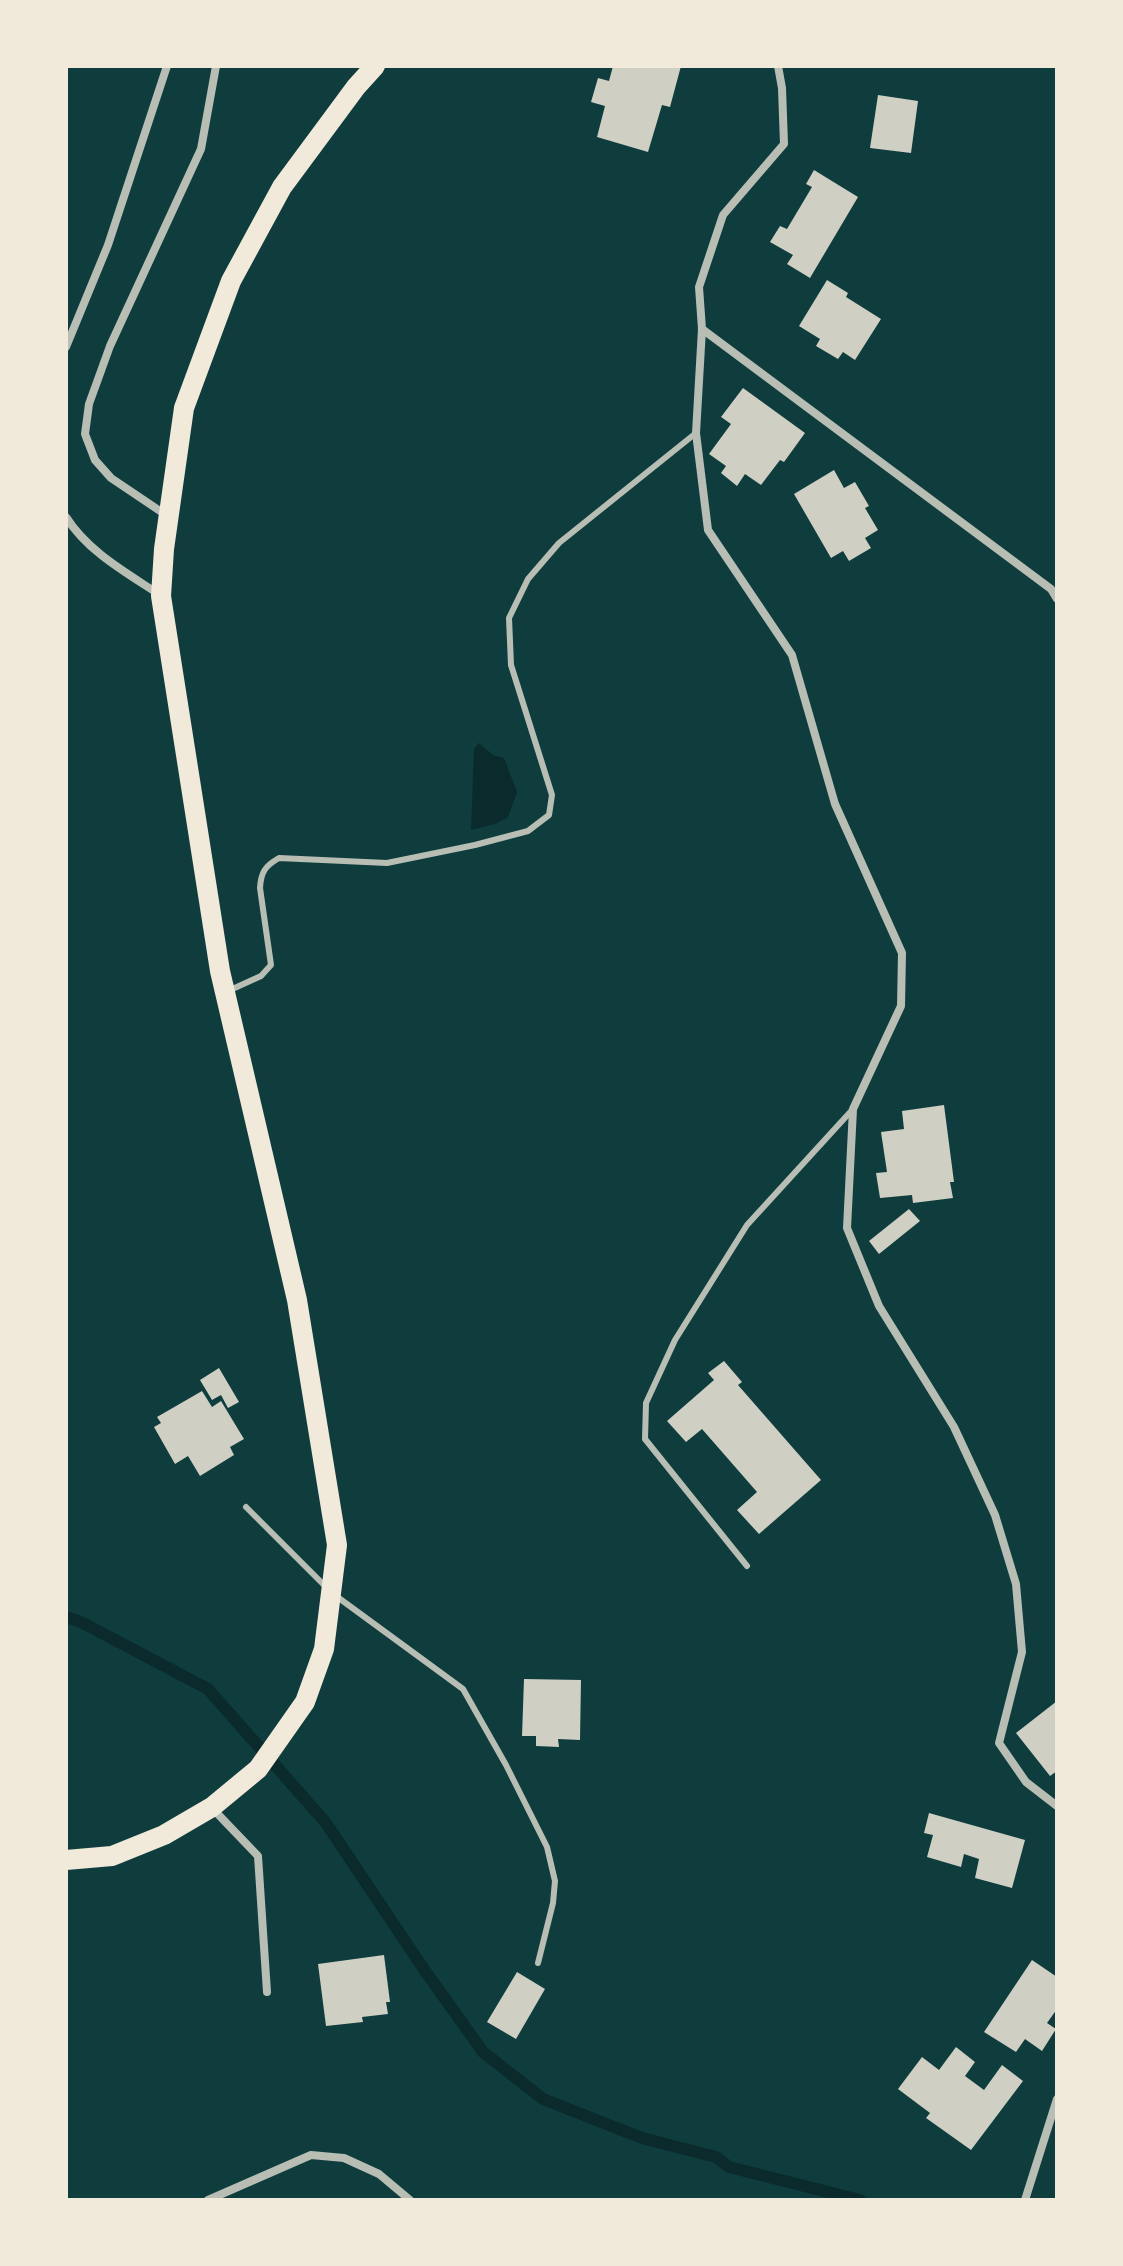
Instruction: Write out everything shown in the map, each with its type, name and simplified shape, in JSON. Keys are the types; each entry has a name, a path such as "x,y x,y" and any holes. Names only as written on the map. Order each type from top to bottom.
{"main road":[{"path":"66,1860 112,1856 164,1835 212,1807 258,1769 305,1702 324,1649 337,1545 297,1300 225,992 161,596 164,549 184,408 231,281 282,187 375,66"}],"street":[{"path":"66,347 108,245 167,66"},
{"path":"169,517 111,478 95,460 85,434 89,404 110,346 201,149 216,66"},
{"path":"778,66 784,144 723,215 699,287 702,329 696,433 708,530 792,655 835,804 902,953 901,1006 853,1109 847,1228 879,1306 954,1427 995,1515 1016,1584 1022,1652 999,1743 1026,1782 1057,1806"},
{"path":"702,329 1051,589 1057,599"},
{"path":"66,517 73,528 106,559 161,596"},
{"path":"212,1807 258,1856 267,1992"},
{"path":"1025,2200 1057,2099"},
{"path":"208,2200 311,2155 344,2158 379,2174 410,2200"}],"lane":[{"path":"225,992 261,976 271,965 260,888 261,876 267,865 279,858 387,863 528,831 549,815 552,795 511,665 509,618 528,579 559,543 696,433"},
{"path":"747,1566 645,1439 646,1403 675,1340 747,1225 853,1109"},
{"path":"246,1507 331,1593 463,1689 547,1847 555,1881 553,1903 538,1963"}],"water":[{"path":"479,743 493,755 504,758 517,792 508,817 471,830 474,749"}],"building":[{"path":"613,66 681,66 670,107 662,105 648,152 597,137 605,106 591,102 598,78 609,81"},
{"path":"878,95 918,101 911,153 870,148"},
{"path":"814,170 858,197 810,278 787,264 793,255 770,242 780,226 787,229 812,187 806,184"},
{"path":"827,280 848,293 846,297 881,319 855,360 843,352 838,359 816,346 820,339 799,326"},
{"path":"743,388 805,433 784,462 780,460 761,485 745,474 737,486 721,473 726,466 709,454 731,424 721,417"},
{"path":"834,470 844,488 855,482 878,530 865,538 871,548 849,561 843,551 831,558 794,494"},
{"path":"944,1105 954,1182 950,1182 953,1198 913,1203 912,1195 880,1198 876,1173 887,1172 881,1132 904,1129 902,1111"},
{"path":"909,1209 920,1221 879,1254 869,1241"},
{"path":"724,1361 742,1382 738,1385 821,1480 759,1534 737,1510 757,1492 702,1429 686,1442 667,1421 714,1380 708,1373"},
{"path":"219,1368 239,1402 228,1408 221,1395 212,1400 200,1380"},
{"path":"202,1391 212,1407 221,1401 244,1439 230,1447 234,1455 200,1476 188,1456 175,1464 154,1427 161,1423 157,1417"},
{"path":"524,1679 581,1680 580,1740 558,1739 559,1747 536,1746 536,1736 522,1736"},
{"path":"1057,1701 1057,1771 1050,1776 1016,1733"},
{"path":"929,1813 1025,1840 1012,1888 975,1878 979,1859 964,1854 961,1867 927,1857 933,1835 924,1833"},
{"path":"384,1955 390,2002 386,2002 388,2014 362,2017 363,2022 326,2026 318,1964"},
{"path":"1032,1960 1057,1977 1057,2009 1047,2023 1056,2029 1042,2051 1025,2039 1016,2052 984,2032"},
{"path":"517,1972 545,1989 516,2039 487,2022"},
{"path":"956,2047 975,2062 965,2076 984,2090 1002,2065 1023,2081 971,2150 926,2118 930,2113 898,2089 922,2057 939,2070"}],"waterway":[{"path":"66,1617 208,1689 326,1823 483,2052 543,2099 642,2138 716,2157 729,2167 860,2200"}]}
